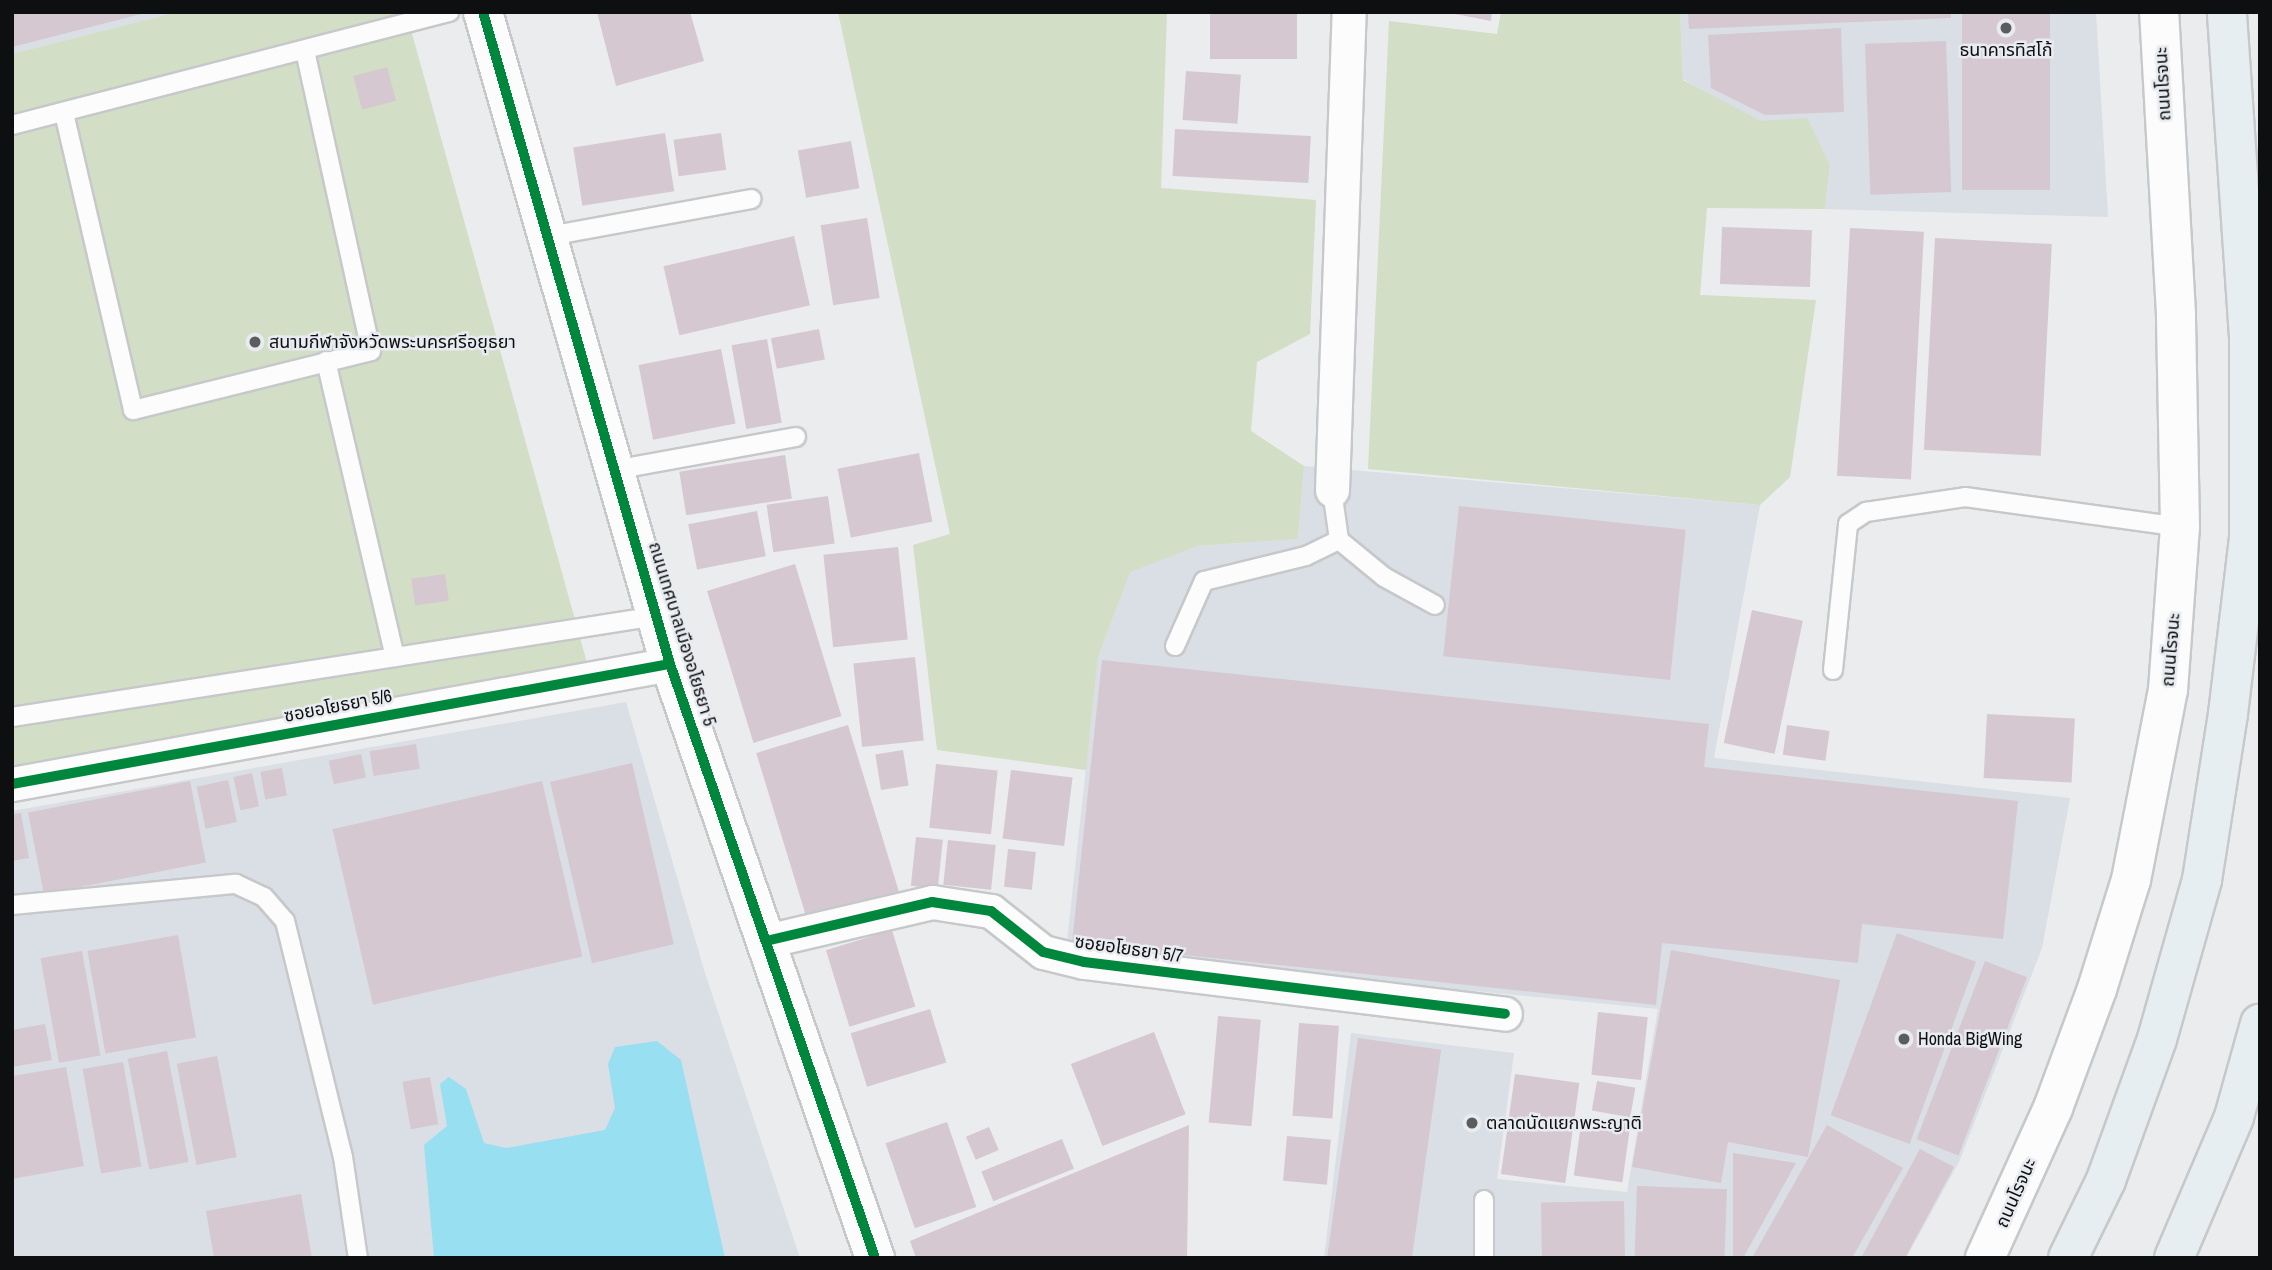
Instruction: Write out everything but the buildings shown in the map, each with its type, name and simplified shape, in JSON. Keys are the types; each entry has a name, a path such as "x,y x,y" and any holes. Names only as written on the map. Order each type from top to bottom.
{"main road":[{"path":"2068,1258 2106,1180 2171,989 2202,880 2230,701 2249,538 2249,337 2227,12"},
{"path":"2174,1258 2234,1117 2260,1024"}],"street":[{"name":"ถนนเทศบาลเมืองอโยธยา 5","path":"482,12 544,237 670,664 875,1258"},
{"path":"1332,490 1349,12"},
{"name":"ถนนโรจนะ","path":"1985,1258 2053,1108 2131,880 2168,690 2180,527 2176,314 2159,12"},
{"name":"ซอยอโยธยา 5/6","path":"12,784 670,664"},
{"name":"ซอยอโยธยา 5/7","path":"766,941 932,902 991,911 1043,952 1084,962 1505,1014"}],"lane":[{"path":"12,125 450,12"},
{"path":"64,113 133,410 371,351 305,50"},
{"path":"544,237 752,199"},
{"path":"327,361 395,657"},
{"path":"614,470 796,437"},
{"path":"1332,490 1339,540 1384,577 1435,605"},
{"path":"1833,670 1848,524 1866,512 1965,497 2180,527"},
{"path":"1175,646 1204,581 1306,556 1339,540"},
{"path":"12,717 657,616"},
{"path":"12,905 236,884 264,897 285,921 343,1157 358,1258"},
{"path":"1484,1200 1484,1258"}],"shaded area":[{"path":"12,12 177,12 12,54"},
{"path":"1680,12 2096,12 2108,217 1825,209 1830,165 1683,79"},
{"path":"1304,466 1760,505 1714,758 2070,798 2042,948 1959,1162 1906,1258 1324,1258 1351,1033 1514,1053 1497,1179 1627,1192 1658,1009 1066,951 1098,657 1130,571 1197,546 1298,539"},
{"path":"626,702 704,970 800,1258 12,1258 12,811"}],"green space":[{"name":"สนามกีฬาจังหวัดพระนครศรีอยุธยา","path":"177,12 406,12 589,670 12,775 12,54"},
{"path":"838,12 1167,12 1161,188 1316,200 1310,334 1257,362 1251,431 1304,466 1298,539 1197,546 1130,572 1098,657 1086,770 937,750 913,545 950,534"},
{"path":"1501,12 1680,12 1683,80 1761,121 1807,118 1830,165 1825,209 1707,208 1700,295 1816,300 1790,477 1760,505 1368,469 1389,21 1497,34"}],"water":[{"path":"657,1041 681,1060 725,1258 434,1258 424,1145 447,1126 440,1084 449,1077 466,1089 484,1143 506,1148 605,1130 615,1108 608,1064 615,1047"}],"cycle path":[{"path":"483,12 670,664 875,1258"},
{"path":"12,784 670,664"},
{"path":"766,941 932,902 991,911 1043,952 1084,962 1505,1014"}],"place":[{"name":"ธนาคารทิสโก้","path":"2006,28"},
{"name":"สนามกีฬาจังหวัดพระนครศรีอยุธยา","path":"255,342"},
{"name":"Honda BigWing","path":"1904,1039"},
{"name":"ตลาดนัดแยกพระญาติ","path":"1472,1123"}]}
